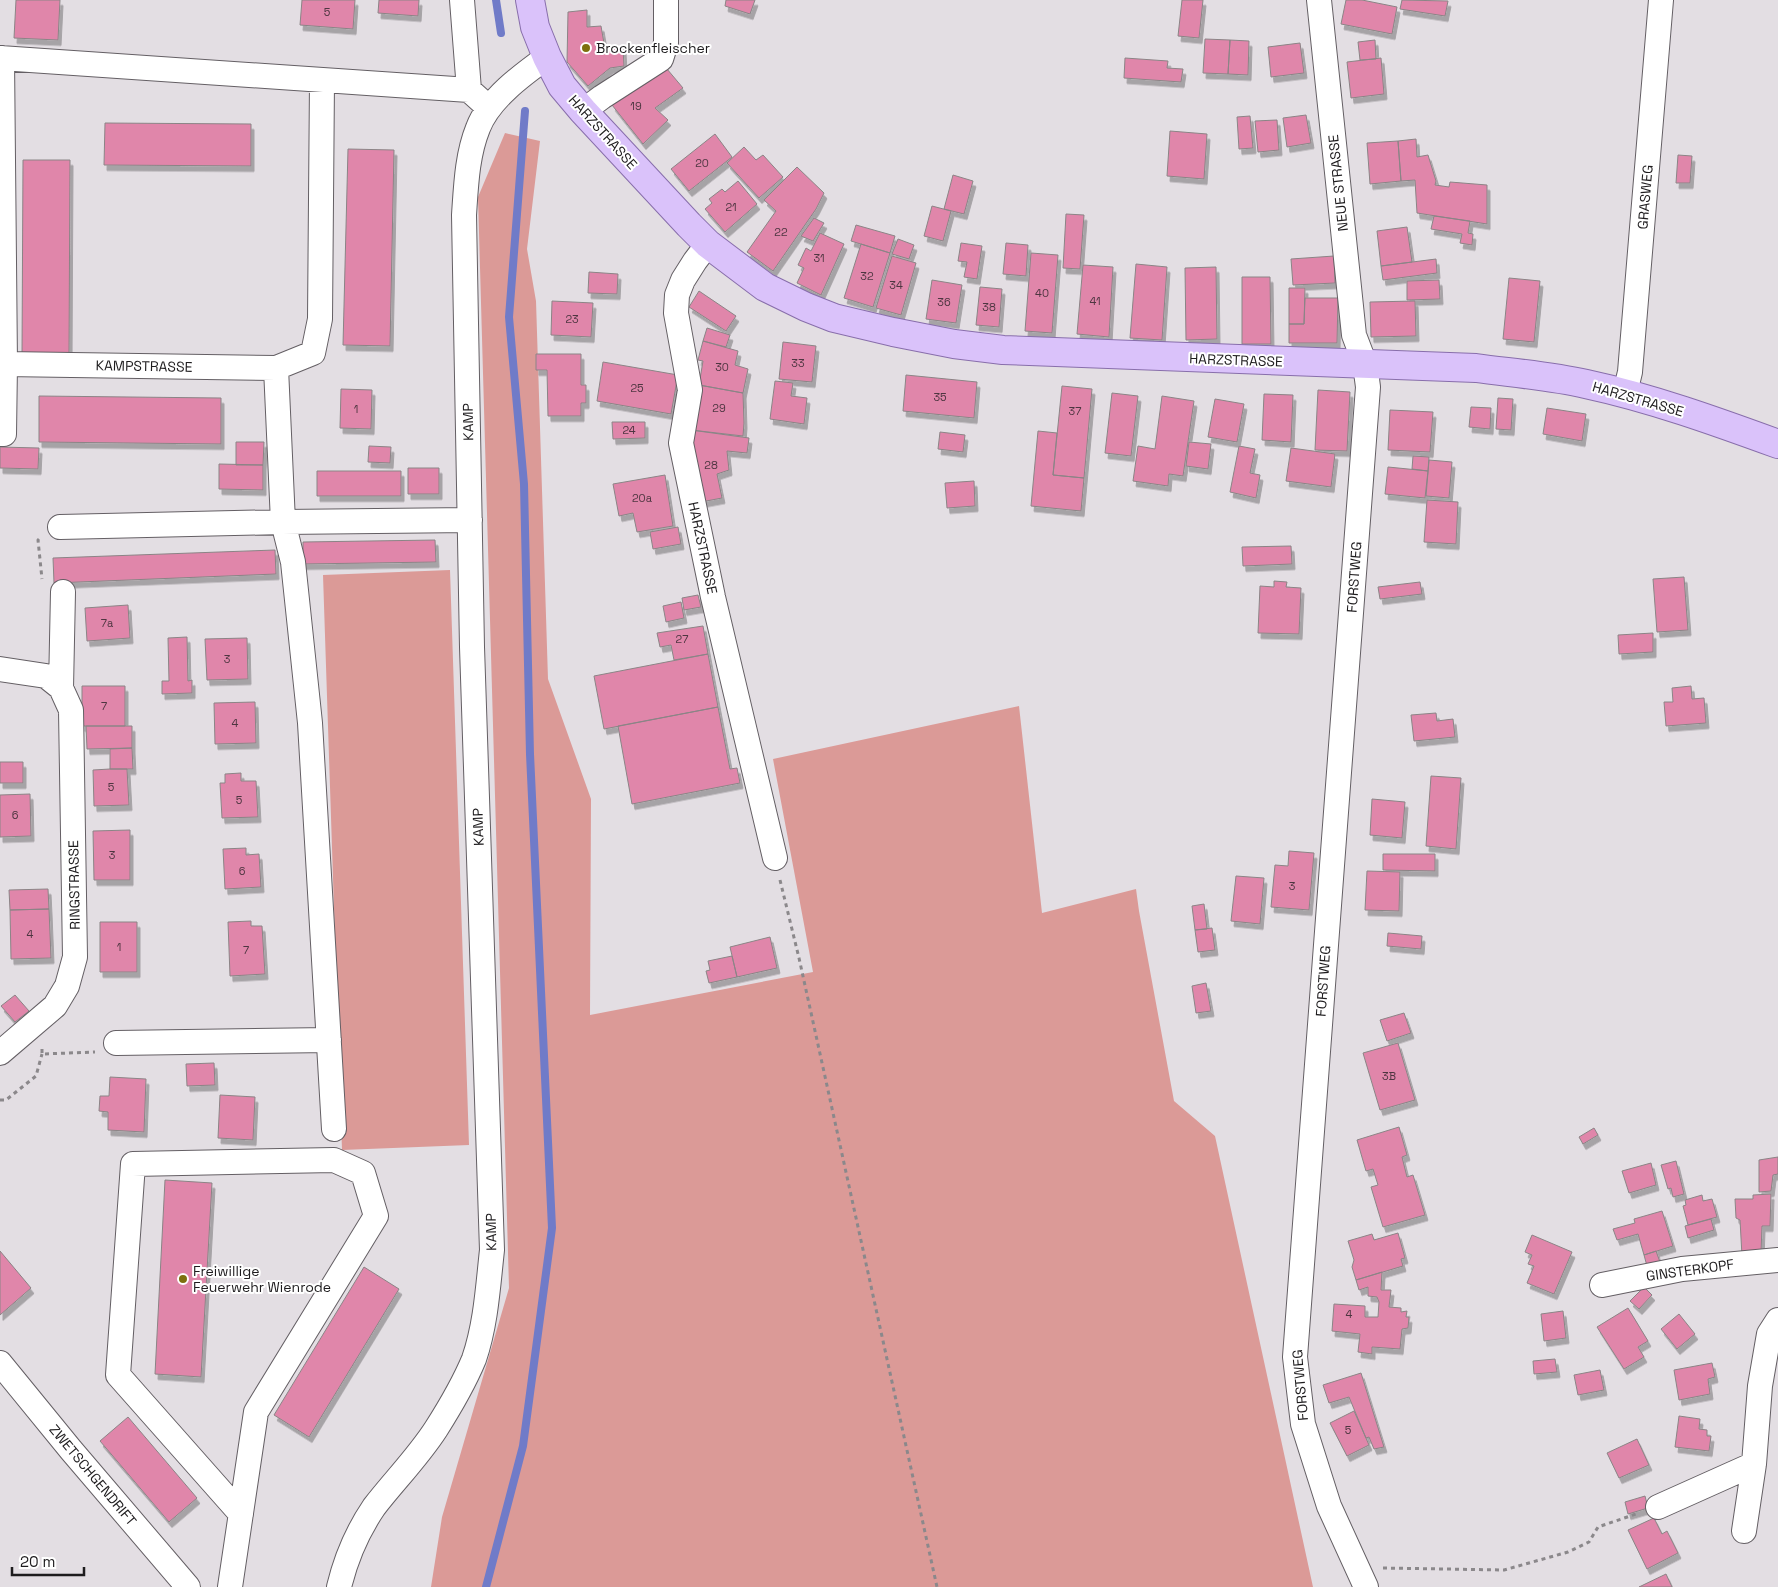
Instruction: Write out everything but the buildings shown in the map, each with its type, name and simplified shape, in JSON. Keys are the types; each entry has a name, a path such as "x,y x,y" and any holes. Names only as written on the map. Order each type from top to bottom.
{"main road":[{"name":"HARZSTRASSE","path":"530,0 535,27 546,57 562,86 658,192 708,244 765,287 834,318 954,344 1003,350 1494,370 1557,379 1625,394 1705,418 1778,444"}],"street":[{"path":"462,0 469,90"},
{"path":"583,111 602,96 661,59 666,44 666,0"},
{"name":"NEUE STRASSE","path":"1319,0 1354,335 1365,364"},
{"name":"GRASWEG","path":"1625,394 1630,372 1661,0"},
{"name":"KAMP","path":"339,1587 346,1560 370,1514 435,1431 456,1398 474,1358 486,1310 492,1250 472,657 464,215 466,180 478,127 489,108 517,79 546,57"},
{"path":"0,434 4,434 1,58 469,90 489,108"},
{"name":"KAMPSTRASSE","path":"4,364 276,368 313,354 320,319 322,81"},
{"name":"HARZSTRASSE","path":"708,244 695,260 683,280 677,295 676,313 690,390 681,443 713,597 775,858"},
{"name":"FORSTWEG","path":"1362,1578 1329,1506 1303,1424 1295,1357 1368,387 1365,364"},
{"path":"276,368 283,522 293,562 310,724 334,1129"},
{"path":"60,527 470,520"},
{"name":"RINGSTRASSE","path":"0,1053 55,1006 67,986 75,957 70,710 61,688 63,592"},
{"path":"0,669 46,676 61,688"},
{"path":"116,1043 329,1040"},
{"path":"230,1587 241,1514 256,1412 376,1216 363,1173 334,1160 133,1164 118,1375 241,1514"},
{"name":"GINSTERKOPF","path":"1602,1286 1682,1269 1778,1260"},
{"path":"1744,1531 1754,1464 1762,1377 1769,1334 1778,1320"},
{"name":"ZWETSCHGENDRIFT","path":"0,1363 71,1450 188,1587"},
{"path":"1658,1507 1754,1464"}],"path":[{"path":"60,527 38,540 43,590 63,592"},
{"path":"775,858 801,968 937,1587"},
{"path":"42,1054 110,1052 116,1043"},
{"path":"0,1100 6,1100 36,1076 43,1045"},
{"path":"1362,1578 1504,1570 1568,1552 1589,1542 1598,1527 1658,1507"}],"shaded area":[{"path":"505,133 540,141 527,249 536,301 548,679 591,799 590,1015 813,972 773,759 1019,706 1042,913 1136,889 1174,1101 1215,1136 1313,1587 431,1587 442,1517 509,1288 478,197"},
{"path":"450,570 469,1145 342,1150 323,575"}],"waterway":[{"path":"496,0 501,33"},
{"path":"486,1587 523,1446 552,1228 530,754 524,484 509,317 525,111"}],"place":[{"name":"Brockenfleischer","path":"586,48"},
{"name":"Freiwillige Feuerwehr Wienrode","path":"183,1279"}]}
